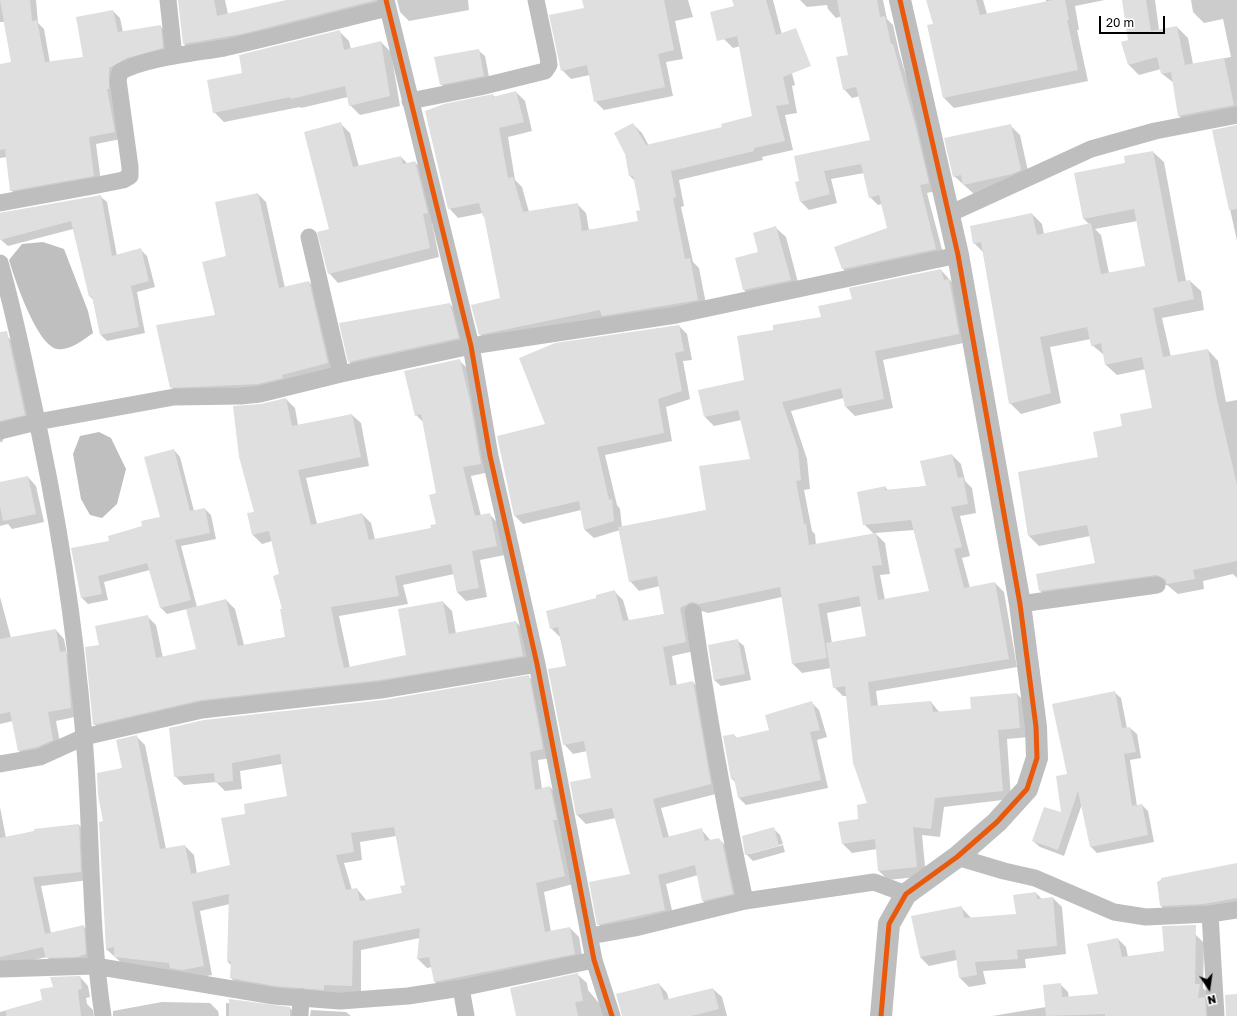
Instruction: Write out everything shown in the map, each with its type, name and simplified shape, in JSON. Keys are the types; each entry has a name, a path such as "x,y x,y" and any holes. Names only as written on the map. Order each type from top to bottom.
{"street":[{"path":"168,0 174,56"},
{"path":"410,101 480,87 545,71 549,65 548,57 536,0"},
{"path":"881,1016 889,924 906,894 957,857 997,822 1027,789 1037,758 1036,728 1020,604 958,255 900,0"},
{"path":"0,203 123,180 130,176 130,166 118,80 120,72 127,68 174,56 224,47 387,4 472,346 490,456 537,664 594,960 612,1016"},
{"path":"949,214 1091,149 1155,131 1237,115"},
{"path":"308,237 341,374"},
{"path":"0,431 38,422 174,397 241,396 260,394 341,374 472,346 676,315 958,255"},
{"path":"0,263 7,287 38,422 63,552 70,602 84,737 95,966 103,1016"},
{"path":"1020,604 1157,585"},
{"path":"693,612 704,687 729,828 745,901"},
{"path":"0,764 40,757 84,737 202,710 381,690 537,664"},
{"path":"957,857 1004,871 1035,878 1114,912 1146,917 1210,914 1237,910"},
{"path":"590,936 635,928 745,901 874,882 906,894"},
{"path":"1210,914 1216,1016"},
{"path":"0,969 95,966 163,976 229,990 274,996 340,1001 408,996 461,988 594,960"},
{"path":"461,988 466,1016"},
{"path":"300,1016 301,997"}],"shaded area":[{"path":"43,242 64,249 88,311 93,333 67,348 57,349 49,345 42,336 28,310 16,282 9,260 22,244"},
{"path":"99,432 111,438 126,469 117,504 102,518 90,515 81,499 73,454 80,436"}],"building":[{"path":"0,0 30,0 32,21 37,20 45,62 83,57 76,17 113,10 118,32 161,25 163,48 127,58 109,68 109,89 107,89 115,132 89,137 94,176 10,191 5,149 0,150 0,64 11,62"},
{"path":"178,0 214,0 217,16 286,0 376,0 242,34 183,44"},
{"path":"582,0 664,0 674,50 658,54 665,87 594,102 587,65 561,71 549,15 584,8"},
{"path":"732,0 766,0 776,35 796,28 811,66 783,77 789,104 776,106 785,141 754,148 754,151 671,171 676,197 673,198 685,259 690,258 698,300 602,316 600,310 479,335 471,305 500,298 484,216 483,217 479,203 448,209 425,111 444,104 493,94 493,97 516,91 524,122 499,128 508,178 513,177 523,212 578,203 582,231 638,221 636,211 640,210 633,176 629,176 625,154 614,133 633,123 646,145 722,127 721,124 752,116 737,36 717,41 710,12 734,6"},
{"path":"837,0 877,0 880,17 885,16 891,44 893,44 916,128 929,183 920,185 936,249 842,269 834,247 887,228 879,195 869,198 861,164 824,171 830,194 800,202 795,182 799,181 794,156 870,140 856,87 843,90 836,57 848,55"},
{"path":"926,0 976,0 980,15 1053,0 1065,0 1069,20 1067,20 1078,70 943,98 927,25 933,24"},
{"path":"1122,0 1146,0 1151,31 1177,26 1185,65 1224,58 1234,105 1178,116 1171,72 1161,74 1157,57 1128,65 1121,42 1128,40"},
{"path":"340,30 344,50 381,41 390,96 349,106 345,86 291,99 290,97 213,113 207,80 242,73 239,55"},
{"path":"479,49 484,76 440,85 434,57"},
{"path":"341,122 353,167 401,156 403,164 415,161 428,213 423,214 430,248 328,274 317,232 329,229 304,132"},
{"path":"1011,124 1021,170 1012,174 963,185 961,175 953,177 944,138"},
{"path":"1237,125 1237,209 1229,210 1212,130"},
{"path":"1153,151 1178,282 1190,280 1194,299 1153,308 1163,357 1208,349 1216,395 1237,485 1237,561 1193,570 1195,579 1167,584 1165,579 1156,575 1039,591 1036,574 1095,563 1087,525 1028,536 1018,472 1098,457 1093,432 1122,426 1120,414 1152,408 1142,357 1105,365 1101,343 1091,346 1087,327 1040,337 1051,393 1009,404 981,242 973,244 970,226 1032,213 1037,235 1091,223 1101,274 1145,266 1134,209 1083,219 1074,173 1125,163 1124,156"},
{"path":"258,193 279,288 309,281 328,363 282,375 283,378 258,384 170,388 156,325 215,315 202,262 226,256 215,202"},
{"path":"101,195 112,256 141,248 149,281 131,286 139,327 100,335 92,296 89,297 71,221 0,240 0,213"},
{"path":"776,226 791,280 743,290 735,258 758,252 753,233"},
{"path":"941,269 944,280 949,279 959,334 875,351 884,399 845,407 841,388 782,402 798,449 801,480 796,481 804,524 806,524 809,545 876,533 882,565 872,566 878,600 929,591 911,520 863,525 857,492 886,486 885,490 926,486 920,461 952,454 958,478 963,477 968,504 951,507 962,547 954,549 964,588 995,582 1009,659 868,682 871,706 931,701 933,712 971,709 970,697 1017,693 1020,728 998,730 1003,791 935,798 931,829 913,827 917,867 878,871 875,839 842,844 838,822 858,819 857,805 867,803 853,763 845,686 833,688 826,643 866,636 859,596 818,604 827,658 792,664 780,587 699,604 691,602 680,608 686,642 663,647 670,686 693,681 711,784 653,799 663,838 702,828 705,841 719,838 720,841 722,841 733,894 702,901 695,865 658,875 665,910 597,925 589,882 630,874 612,808 576,815 570,782 591,778 584,741 563,745 548,669 566,666 558,627 550,629 546,611 596,598 596,595 615,590 623,621 664,614 657,576 629,582 618,527 706,510 699,466 750,459 738,410 704,417 698,390 744,380 737,336 773,330 773,325 821,317 818,306 852,299 849,288"},
{"path":"450,303 459,338 348,362 339,323"},
{"path":"679,325 684,351 675,353 682,391 658,399 664,433 597,447 609,500 612,499 614,521 584,530 579,501 514,516 497,436 545,424 519,358 555,343"},
{"path":"7,331 25,415 0,421 0,332"},
{"path":"460,359 470,401 481,464 463,467 475,516 490,513 497,546 472,551 479,588 457,592 451,564 395,576 399,596 331,607 338,643 344,668 406,655 398,609 443,601 449,634 516,621 523,656 380,680 201,700 93,725 85,647 99,645 95,626 148,615 156,658 196,649 186,609 226,599 238,646 285,637 280,609 282,609 273,576 279,574 269,531 252,535 247,513 254,512 239,457 233,406 261,404 286,398 292,426 352,414 361,457 298,470 311,525 362,513 369,540 431,528 430,525 436,524 429,495 436,493 421,414 415,416 404,371"},
{"path":"174,449 190,511 205,508 210,533 175,540 191,600 160,608 147,563 98,576 102,594 81,598 71,548 109,541 108,536 142,526 141,521 160,517 144,457"},
{"path":"28,476 36,514 3,521 0,507 0,482"},
{"path":"56,629 60,652 66,651 71,708 48,712 53,740 37,747 18,751 10,712 0,714 0,639"},
{"path":"738,639 745,674 714,680 708,645"},
{"path":"529,675 543,749 530,752 535,790 550,786 557,820 553,820 565,876 536,883 545,932 570,927 575,954 434,982 429,957 417,959 420,928 353,941 352,986 324,985 324,990 275,986 230,978 231,961 227,962 229,894 192,902 204,966 182,970 170,968 169,963 114,957 114,947 106,949 99,822 103,821 98,795 97,773 122,768 116,740 137,735 160,849 185,845 191,874 230,865 221,818 245,814 244,804 287,796 280,754 232,763 233,781 215,783 214,773 174,777 169,728 204,720 383,700","holes":["394,827 405,885 400,886 402,893 360,901 357,888 346,890 336,855 354,852 351,833"]},
{"path":"1115,691 1122,728 1130,727 1136,752 1124,754 1132,806 1142,804 1148,835 1090,847 1078,791 1058,850 1032,841 1044,807 1061,812 1056,776 1067,774 1052,704"},
{"path":"812,701 820,730 810,732 821,780 738,798 734,778 731,779 723,736 734,734 735,738 769,730 765,715"},
{"path":"79,824 81,872 33,877 45,934 84,925 86,954 77,957 46,958 43,947 0,957 0,838 34,831 34,829"},
{"path":"774,827 779,846 745,855 742,836"},
{"path":"1237,863 1237,898 1203,904 1160,906 1157,882 1161,880 1161,878"},
{"path":"1036,892 1037,899 1053,897 1057,946 1017,950 1018,959 975,962 977,975 959,978 955,950 920,957 911,916 962,906 964,918 1016,914 1013,895"},
{"path":"1196,925 1195,984 1200,984 1198,998 1205,997 1206,1016 1105,1016 1105,1014 1046,1016 1043,985 1061,983 1062,997 1098,994 1087,944 1118,938 1122,957 1164,951 1162,926"},
{"path":"578,973 583,1001 575,1002 578,1016 516,1016 510,988"},
{"path":"80,976 82,989 78,990 81,1016 6,1016 6,1010 42,1000 40,989 53,987 50,977"},
{"path":"659,983 664,1000 713,988 719,1009 691,1016 622,1016 616,994"},
{"path":"1237,994 1237,1016 1226,1016 1225,995"},
{"path":"229,999 290,1007 290,1016 229,1016"}],"cycle path":[{"path":"386,0 471,346 490,456 537,664 594,960 612,1016"},
{"path":"881,1016 889,924 906,894 957,857 997,822 1027,789 1037,758 1036,727 1020,604 958,255 900,0"}]}
